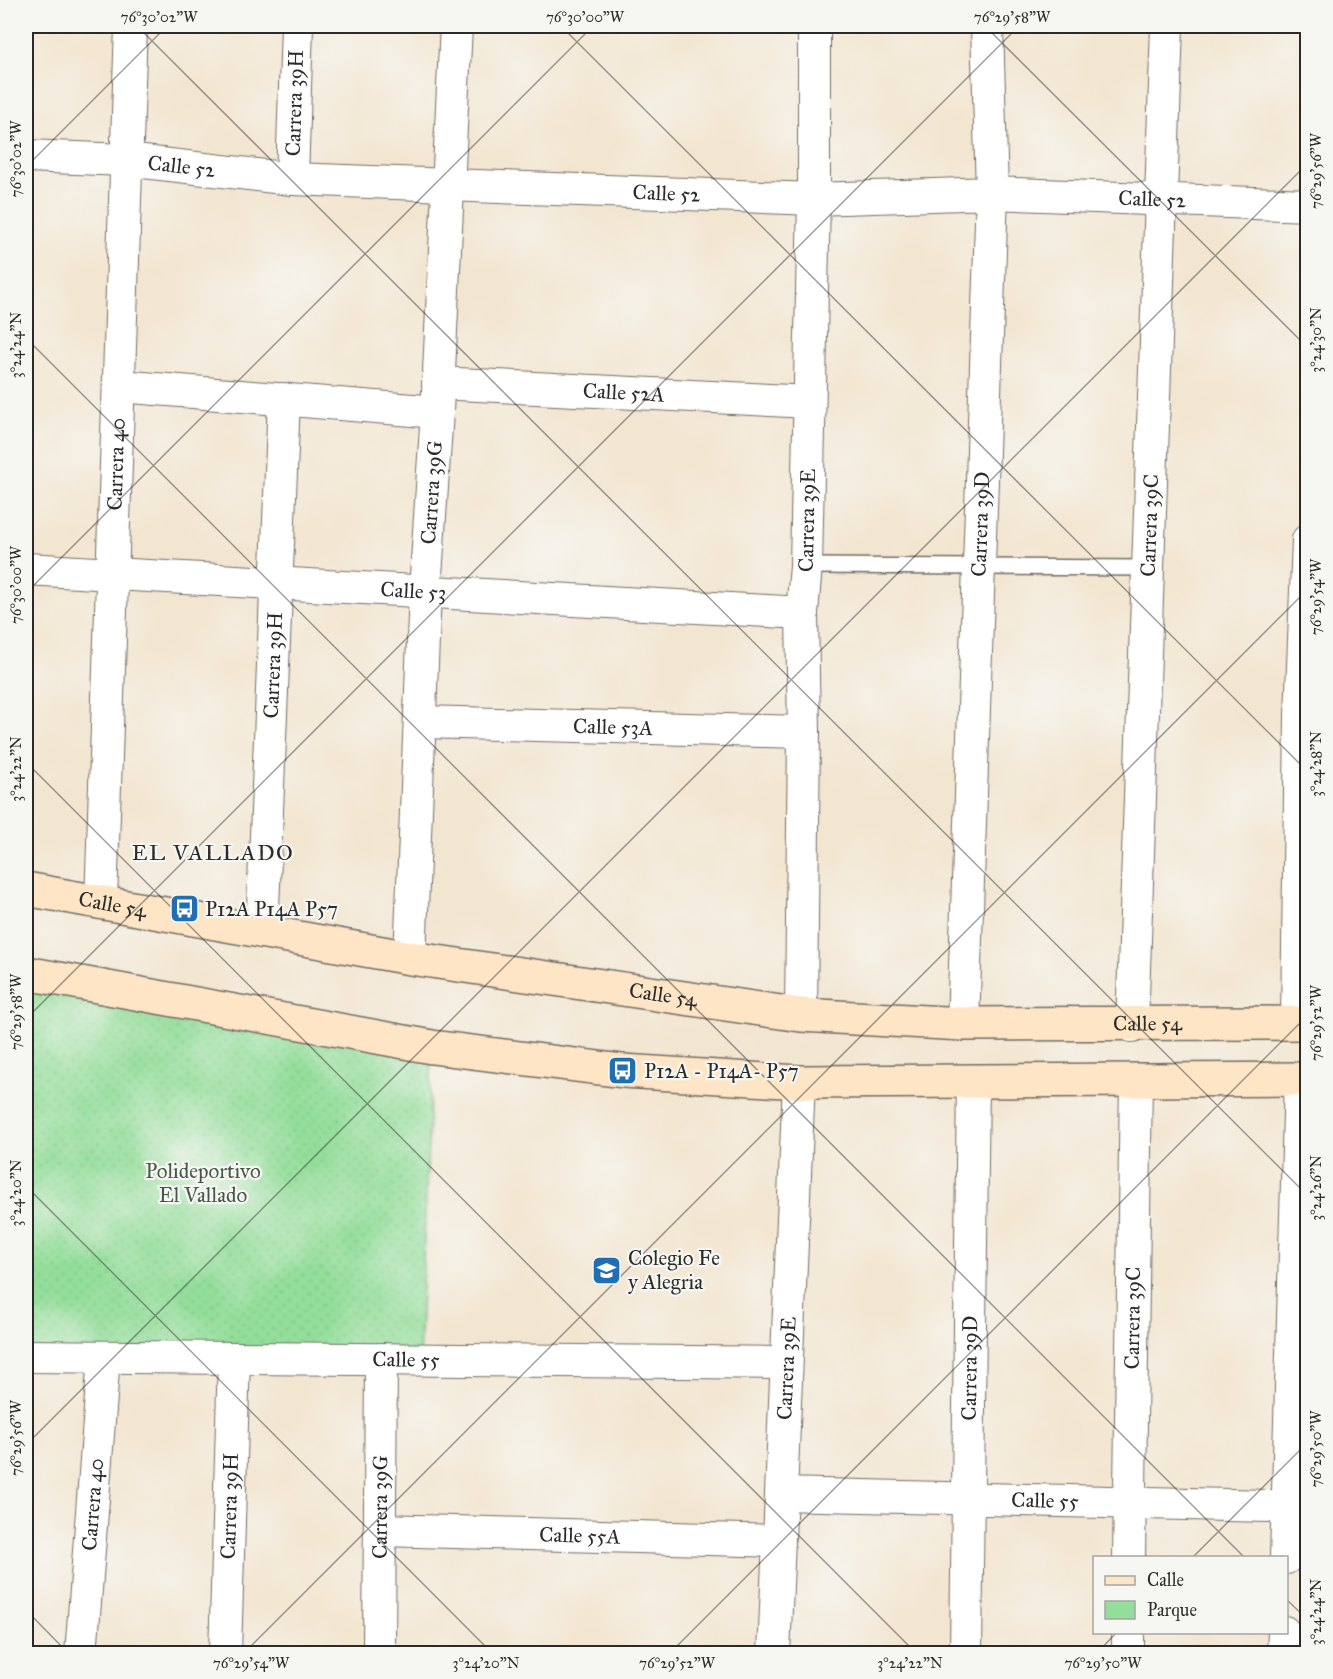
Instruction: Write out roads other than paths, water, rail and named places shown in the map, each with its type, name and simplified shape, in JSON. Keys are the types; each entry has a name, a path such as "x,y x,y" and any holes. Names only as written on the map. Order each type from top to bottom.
{"main road":[{"name":"Calle 54","path":"26,889 410,958 801,1015 963,1024 1132,1026 1302,1023"},
{"path":"26,973 432,1047 622,1071 799,1082 1304,1079"}],"street":[{"name":"Carrera 40","path":"101,902 131,26"},
{"name":"Carrera 39H","path":"292,179 297,26"},
{"name":"Carrera 39G","path":"410,958 425,591 438,398 456,26"},
{"name":"Carrera 39E","path":"801,1015 804,732 802,613 806,566 814,199 814,26"},
{"name":"Carrera 39D","path":"963,1024 992,193 987,26"},
{"name":"Carrera 39C","path":"1132,1026 1167,26"},
{"name":"Calle 52","path":"26,156 126,160 292,179 814,199 992,193 1308,205"},
{"name":"Calle 52A","path":"119,386 284,399 438,398 809,402"},
{"name":"Carrera 39H","path":"262,932 284,399"},
{"path":"1302,1023 1308,540"},
{"name":"Calle 53","path":"26,568 802,613"},
{"name":"Calle 53A","path":"421,722 804,732"},
{"path":"1286,1556 1298,1507 1304,1079"},
{"name":"Carrera 39C","path":"1129,1556 1136,1080"},
{"name":"Carrera 39D","path":"966,1653 973,1081"},
{"name":"Carrera 39E","path":"774,1653 799,1082"},
{"name":"Calle 55","path":"26,1356 786,1363"},
{"name":"Carrera 40","path":"81,1653 104,1357"},
{"name":"Carrera 39H","path":"225,1653 234,1358"},
{"name":"Carrera 39G","path":"379,1653 381,1359"},
{"name":"Calle 55","path":"781,1494 1298,1507"},
{"name":"Calle 55A","path":"380,1530 779,1541"},
{"path":"1128,1634 1128,1653"},
{"path":"1283,1653 1284,1634"}],"lane":[{"path":"806,566 979,565 1148,568"}],"place":[{"name":"P12A P14A P57","path":"184,909"},
{"name":"P12A - P14A- P57","path":"623,1071"},
{"name":"Colegio Fe y Alegria","path":"607,1270"}],"district":[{"name":"EL VALLADO","path":"213,852"}],"park label":[{"name":"Polideportivo El Vallado","path":"203,1183"}]}
